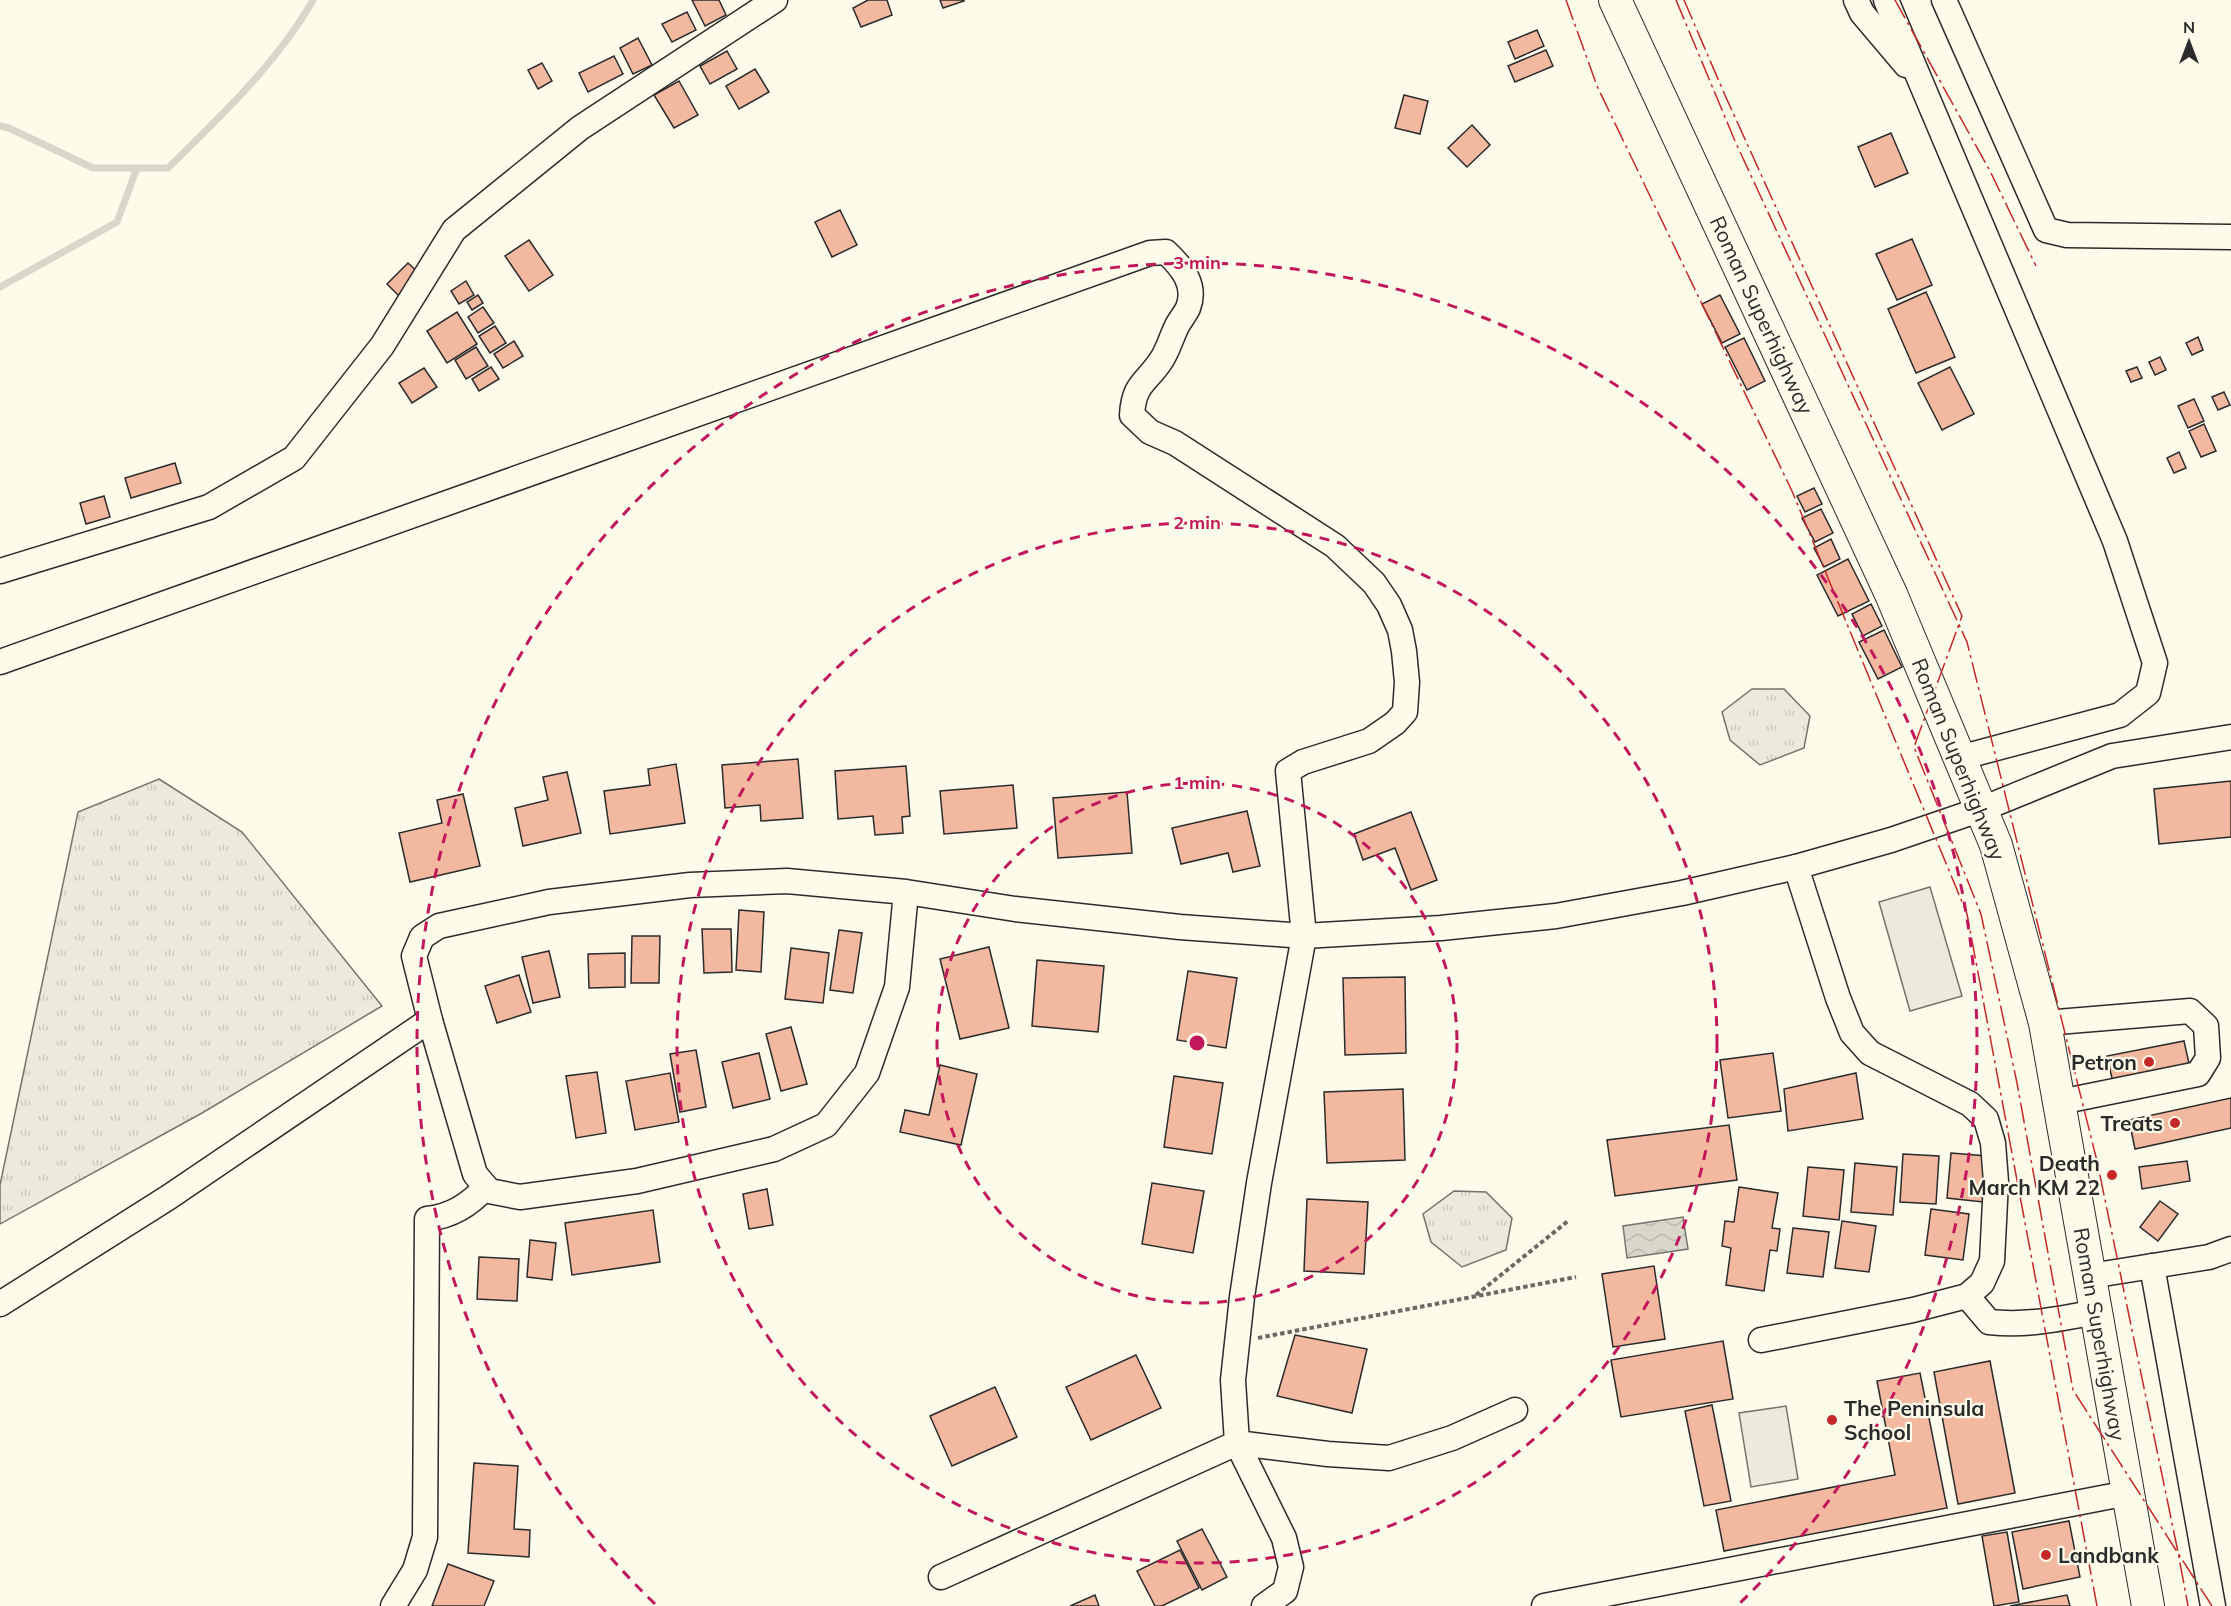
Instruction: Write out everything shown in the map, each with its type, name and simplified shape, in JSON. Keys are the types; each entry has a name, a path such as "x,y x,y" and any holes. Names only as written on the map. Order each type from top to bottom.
{"main road":[{"name":"Roman Superhighway","path":"1615,0 1891,594 1996,845 2045,1023 2148,1606"}],"street":[{"path":"0,571 209,507 294,458 382,346 454,230 580,128 776,0"},
{"path":"1856,0 1862,13 1922,83"},
{"path":"1886,0 2115,541 2155,663 2148,693 2120,715 1959,758"},
{"path":"1944,0 2046,230 2067,235 2231,237"},
{"path":"0,663 1150,253 1166,252 1178,264 1191,284 1188,308 1178,323 1162,359 1141,382 1133,398 1132,415 1150,432 1175,443 1335,546 1374,583 1389,605 1400,630 1407,682 1405,712 1395,723 1369,741 1303,762 1288,771 1304,936 1259,1183 1242,1297 1233,1380 1237,1443 1284,1538 1291,1567 1285,1591 1264,1606"},
{"path":"906,892 897,987 867,1073 826,1125 774,1149 637,1181 520,1197 489,1191 475,1174 430,1020 414,956 422,937 439,926 549,903 690,885 787,880 906,892 1015,909 1152,925 1304,936 1441,928 1556,916 1682,893 1796,867 1891,840 1982,809 2112,756 2231,737"},
{"path":"1761,1340 1928,1307 1967,1296 1982,1283 1992,1261 1996,1182 1993,1143 1986,1119 1970,1104 1870,1053 1852,1033 1834,987 1796,867"},
{"path":"2045,1023 2190,1011 2206,1026 2208,1058 2198,1074 2060,1102"},
{"path":"0,1304 169,1197 430,1020"},
{"path":"393,1606 414,1570 425,1537 427,1219 456,1212 471,1203 486,1187"},
{"path":"2090,1276 2209,1257 2231,1249"},
{"path":"2152,1266 2213,1606"},
{"path":"1967,1296 1989,1322 2015,1325 2039,1323 2096,1312"},
{"path":"941,1577 1237,1443 1328,1454 1389,1458 1452,1438 1515,1410"},
{"path":"1544,1606 2128,1493"}],"path":[{"path":"1476,1296 1568,1221"},
{"path":"1237,1342 1576,1277"}],"green space":[{"path":"1752,689 1784,689 1810,716 1804,748 1760,765 1730,740 1722,712"},
{"path":"159,779 242,832 382,1006 202,1113 0,1224 0,1185 78,812"},
{"path":"1930,887 1962,996 1910,1011 1879,902"},
{"path":"1454,1191 1486,1192 1512,1218 1506,1250 1462,1267 1431,1242 1423,1214"},
{"path":"1786,1406 1798,1479 1751,1487 1739,1413"}],"water":[{"path":"1683,1217 1688,1249 1627,1258 1623,1226"}],"building":[{"path":"692,0 719,0 726,15 705,26"},
{"path":"868,0 887,0 892,15 861,27 853,8"},
{"path":"940,0 964,0 964,1 943,8"},
{"path":"687,12 696,30 672,42 662,24"},
{"path":"1537,30 1544,46 1515,59 1508,42"},
{"path":"638,38 652,65 633,74 620,48"},
{"path":"1546,50 1553,66 1515,82 1508,66"},
{"path":"727,51 737,69 710,84 700,66"},
{"path":"614,56 623,74 588,92 579,73"},
{"path":"542,63 552,81 538,89 528,70"},
{"path":"755,69 769,92 739,109 726,86"},
{"path":"679,81 698,115 674,128 654,95"},
{"path":"1404,95 1428,101 1420,134 1395,128"},
{"path":"1472,125 1490,145 1467,167 1448,148"},
{"path":"1891,133 1908,173 1875,187 1858,147"},
{"path":"840,210 857,245 832,257 815,222"},
{"path":"1912,239 1932,285 1897,300 1876,254"},
{"path":"529,240 553,275 529,291 505,256"},
{"path":"408,263 422,276 401,298 387,284"},
{"path":"466,281 474,295 459,304 451,291"},
{"path":"1926,292 1955,357 1916,373 1888,309"},
{"path":"478,295 483,303 472,310 467,302"},
{"path":"1720,295 1740,334 1722,343 1702,304"},
{"path":"483,307 494,323 478,333 468,317"},
{"path":"457,312 477,344 447,363 427,331"},
{"path":"495,326 506,343 490,353 479,336"},
{"path":"2198,337 2203,350 2192,355 2186,343"},
{"path":"1744,338 1765,381 1747,390 1725,347"},
{"path":"514,341 523,356 503,368 494,354"},
{"path":"476,347 488,366 466,379 455,360"},
{"path":"2160,357 2166,370 2155,375 2149,362"},
{"path":"491,367 499,379 479,391 472,379"},
{"path":"1950,367 1974,414 1942,430 1918,383"},
{"path":"2137,367 2142,378 2131,382 2126,371"},
{"path":"424,368 437,387 412,403 399,383"},
{"path":"2224,392 2230,405 2218,410 2212,397"},
{"path":"2194,399 2204,421 2188,428 2178,406"},
{"path":"2204,424 2216,451 2201,457 2189,431"},
{"path":"2179,452 2186,468 2174,473 2167,458"},
{"path":"175,463 181,483 131,498 125,478"},
{"path":"1814,488 1822,504 1805,512 1797,496"},
{"path":"104,496 110,517 86,524 80,503"},
{"path":"1821,509 1833,533 1815,542 1802,518"},
{"path":"1831,539 1840,559 1824,567 1814,548"},
{"path":"1848,559 1869,601 1838,616 1817,575"},
{"path":"1871,604 1882,626 1863,636 1852,614"},
{"path":"1884,630 1902,667 1878,679 1859,642"},
{"path":"798,759 803,818 761,821 760,805 725,808 722,765"},
{"path":"676,764 685,823 610,834 604,791 650,785 648,769"},
{"path":"906,766 910,816 902,817 903,833 875,835 873,816 838,819 835,771"},
{"path":"567,772 581,833 523,846 515,808 548,800 543,777"},
{"path":"2231,781 2231,837 2159,844 2154,789"},
{"path":"1013,785 1017,828 944,834 940,791"},
{"path":"1127,792 1132,853 1058,858 1053,798"},
{"path":"463,794 480,866 410,882 399,833 442,823 437,800"},
{"path":"1247,811 1260,866 1233,872 1228,853 1181,864 1172,828"},
{"path":"1411,812 1437,880 1411,890 1395,848 1363,860 1354,834"},
{"path":"739,910 764,912 761,972 736,970"},
{"path":"702,929 731,929 732,972 704,973"},
{"path":"839,930 862,933 853,993 830,990"},
{"path":"632,936 660,936 659,983 631,983"},
{"path":"989,947 1009,1028 960,1039 940,959"},
{"path":"791,948 829,953 823,1003 785,999"},
{"path":"549,951 560,997 533,1003 522,957"},
{"path":"625,953 625,987 589,988 588,954"},
{"path":"1037,960 1104,966 1098,1032 1032,1026"},
{"path":"1188,971 1237,978 1226,1048 1177,1040"},
{"path":"519,975 531,1012 497,1023 485,986"},
{"path":"1405,977 1406,1053 1345,1055 1343,978"},
{"path":"791,1027 807,1084 781,1091 766,1034"},
{"name":"Petron","path":"2184,1041 2190,1068 2113,1083 2107,1056"},
{"path":"696,1050 706,1107 680,1112 670,1054"},
{"path":"759,1053 770,1099 733,1108 722,1062"},
{"path":"1773,1053 1781,1111 1728,1118 1720,1060"},
{"path":"940,1065 977,1074 961,1145 900,1132 905,1110 929,1115"},
{"path":"597,1072 606,1133 576,1138 566,1076"},
{"path":"670,1073 679,1122 635,1130 626,1081"},
{"path":"1856,1073 1863,1119 1788,1131 1784,1089"},
{"path":"1174,1076 1223,1083 1212,1154 1164,1147"},
{"path":"1403,1089 1405,1160 1327,1163 1324,1092"},
{"path":"2231,1098 2231,1128 2135,1149 2129,1120"},
{"path":"1729,1125 1737,1180 1615,1196 1607,1140"},
{"path":"1951,1153 1987,1156 1983,1202 1947,1198"},
{"path":"1903,1154 1939,1156 1936,1204 1900,1202"},
{"path":"2187,1161 2190,1181 2142,1189 2139,1167"},
{"path":"1855,1163 1897,1167 1893,1215 1851,1212"},
{"path":"1808,1167 1844,1170 1839,1220 1803,1216"},
{"path":"1152,1183 1204,1191 1193,1253 1142,1244"},
{"path":"1739,1187 1778,1193 1772,1228 1780,1229 1777,1251 1770,1250 1764,1291 1726,1285 1731,1248 1722,1246 1725,1221 1734,1222"},
{"path":"767,1189 773,1225 749,1229 743,1194"},
{"path":"1307,1199 1368,1202 1364,1274 1304,1271"},
{"path":"2160,1201 2178,1214 2158,1241 2140,1227"},
{"path":"1931,1209 1969,1214 1963,1260 1925,1255"},
{"path":"653,1210 660,1262 572,1275 565,1223"},
{"path":"1842,1221 1876,1226 1869,1272 1835,1268"},
{"path":"1793,1228 1829,1232 1823,1277 1787,1273"},
{"path":"530,1240 556,1243 552,1280 527,1277"},
{"path":"479,1257 519,1259 517,1301 477,1299"},
{"path":"1654,1266 1665,1339 1613,1347 1602,1274"},
{"path":"1295,1335 1367,1349 1352,1413 1277,1396"},
{"path":"1723,1341 1733,1399 1621,1417 1611,1360"},
{"path":"1136,1355 1161,1408 1091,1440 1066,1387"},
{"path":"1990,1361 2015,1493 1958,1504 1934,1372"},
{"path":"1920,1373 1947,1508 1724,1551 1716,1510 1895,1475 1877,1381"},
{"path":"995,1387 1017,1437 952,1466 930,1416"},
{"path":"1712,1405 1731,1501 1704,1506 1685,1411"},
{"path":"474,1463 518,1466 514,1529 530,1530 529,1557 468,1553"},
{"name":"Landbank","path":"2069,1521 2080,1577 2023,1589 2012,1532"},
{"path":"1202,1529 1227,1577 1202,1590 1177,1541"},
{"path":"2007,1532 2019,1602 1994,1606 1982,1536"},
{"path":"1180,1550 1199,1588 1162,1606 1155,1606 1137,1571"},
{"path":"448,1564 494,1581 484,1606 432,1606"},
{"path":"1095,1595 1099,1606 1070,1606"},
{"path":"2067,1595 2070,1606 2010,1606"}],"waterway":[{"path":"0,126 9,128 93,168 168,168 265,67 299,23 313,0"},
{"path":"0,287 117,222 137,168"}],"power":[{"path":"1566,0 1597,86 1792,491 1967,914 2097,1606"},
{"path":"1676,0 1735,141 1967,642 2097,1161 2188,1606"},
{"path":"1684,0 1962,616 1914,747 1981,914 2017,1083 2073,1390 2212,1606"},
{"path":"1895,0 1990,171 2036,266"}],"place":[{"name":"Petron","path":"2149,1062"},
{"name":"Treats","path":"2175,1123"},
{"name":"Death March KM 22","path":"2112,1175"},
{"name":"The Peninsula School","path":"1832,1420"},
{"name":"Landbank","path":"2046,1555"}]}
